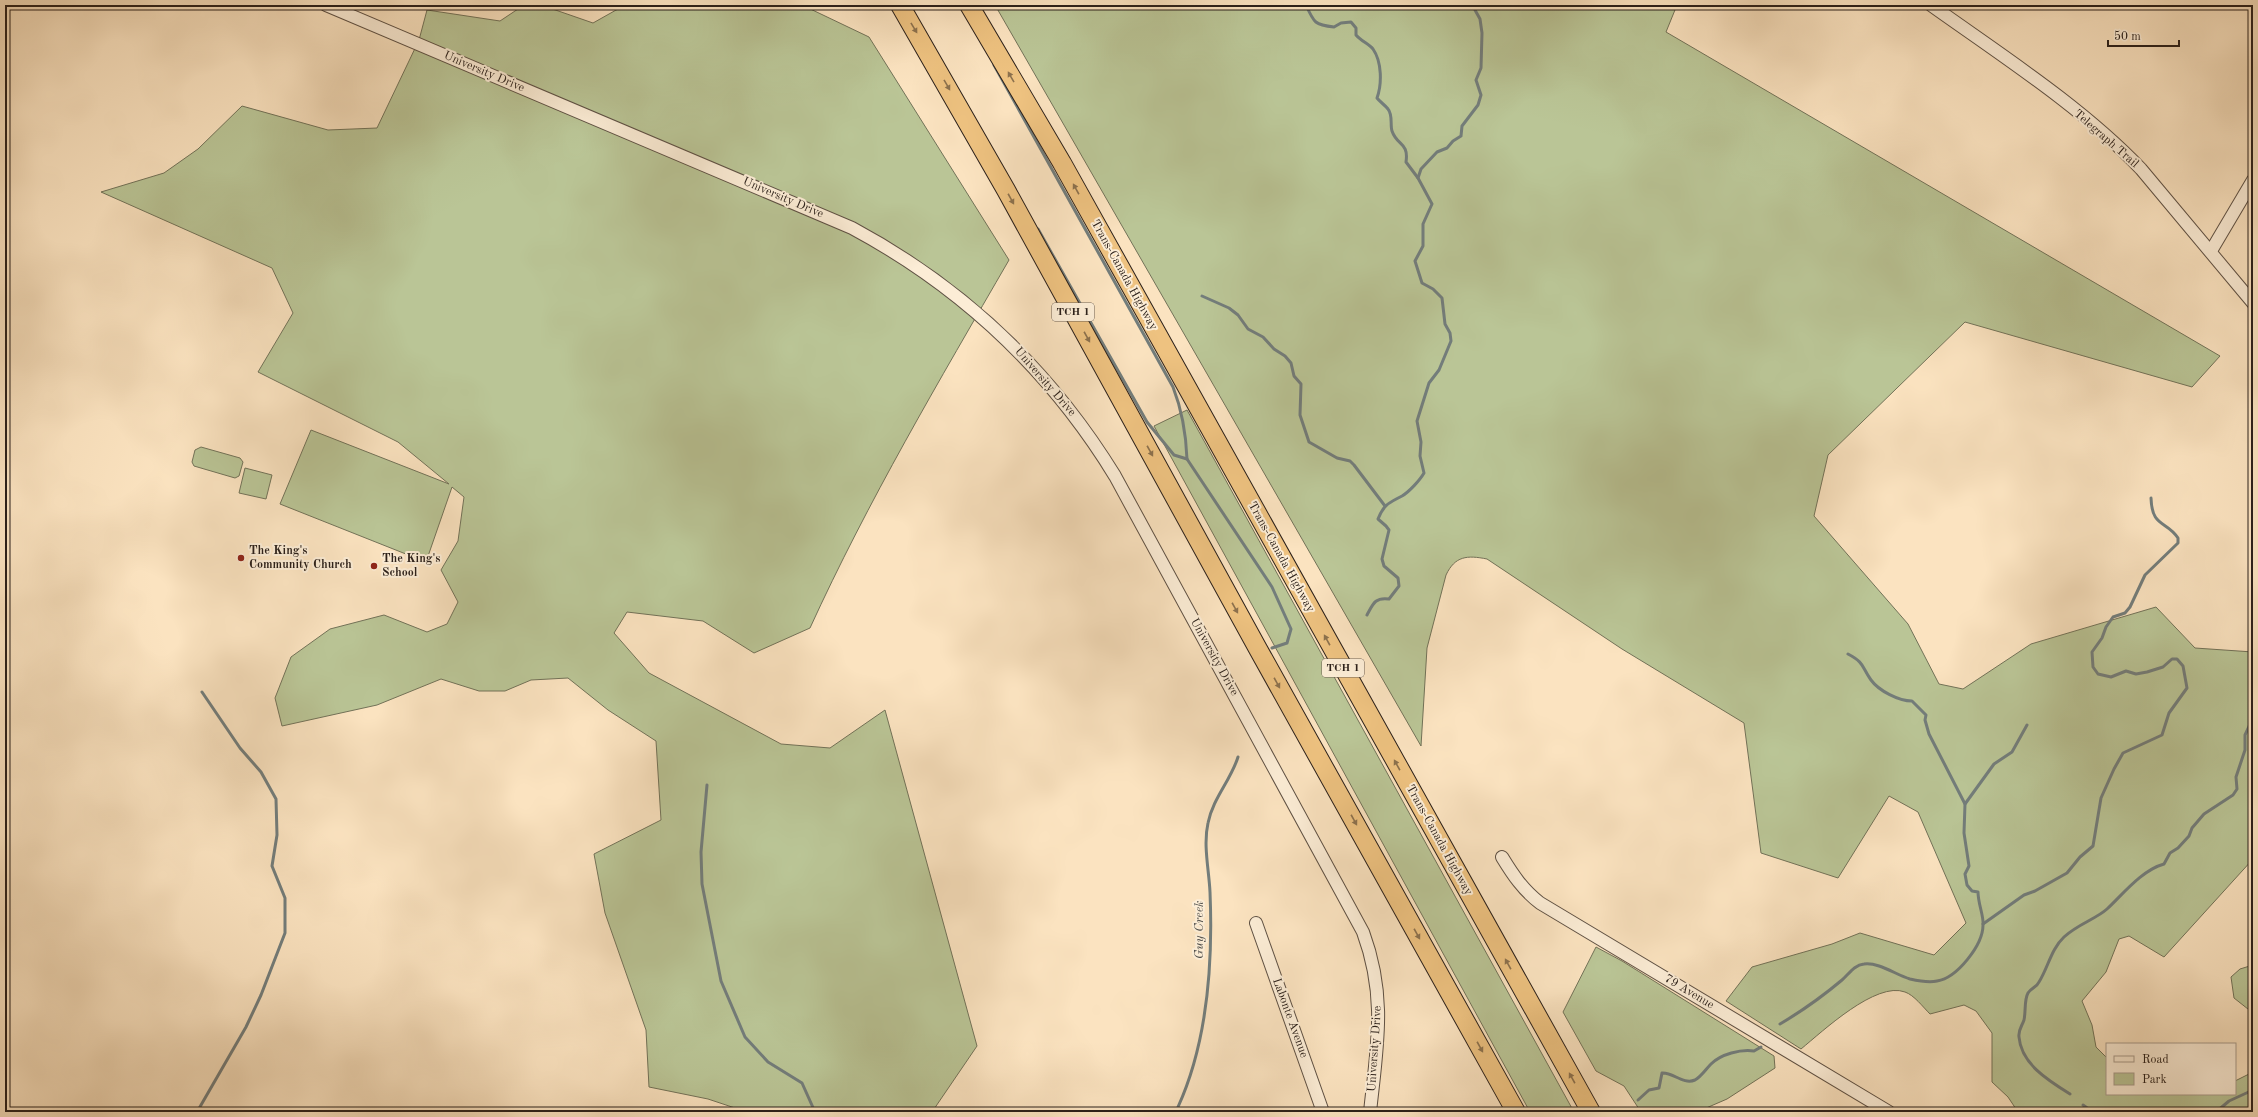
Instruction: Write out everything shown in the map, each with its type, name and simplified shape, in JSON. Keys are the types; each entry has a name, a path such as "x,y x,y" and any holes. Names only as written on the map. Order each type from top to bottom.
{"highway":[{"name":"TCH 1","path":"900,5 1006,190 1258,649 1516,1112"},
{"name":"Trans-Canada Highway","path":"968,5 1069,177 1591,1112"}],"street":[{"name":"University Drive","path":"326,5 852,228 907,259 963,299 1034,367 1078,421 1114,476 1363,932 1376,973 1380,1009 1370,1112"},
{"name":"Telegraph Trail","path":"1931,5 2022,71 2122,149 2211,251 2253,303"},
{"path":"2211,251 2253,180"},
{"name":"79 Avenue","path":"1502,857 1516,880 1526,892 1540,903 1889,1112"},
{"name":"Labonte Avenue","path":"1256,923 1323,1112"}],"green space":[{"path":"524,5 541,5 593,23 625,5 802,5 869,37 1009,260 880,488 832,581 810,628 754,653 703,621 627,612 614,633 649,673 781,744 830,748 885,710 977,1046 932,1112 747,1112 708,1099 649,1087 646,1030 605,913 594,854 661,820 656,741 608,710 568,678 531,680 505,691 479,691 441,679 377,705 282,726 275,698 291,657 330,629 384,615 427,632 447,624 458,602 441,570 458,541 464,497 452,487 426,562 280,504 311,430 449,484 398,442 258,372 293,313 272,268 101,192 164,173 198,149 242,106 328,130 377,128 419,40 427,10 500,21"},
{"path":"995,5 1677,5 1666,32 2220,356 2192,387 1965,322 1828,455 1814,516 1908,624 1939,684 1963,689 2031,644 2156,607 2195,648 2253,652 2253,859 2164,957 2129,936 2119,939 2106,972 2082,1001 2092,1025 2096,1047 2106,1057 2106,1095 2236,1095 2236,1080 2253,1072 2253,1112 2018,1112 2008,1097 1992,1082 1992,1033 1976,1011 1964,1005 1930,1014 1915,998 1905,992 1893,991 1880,994 1865,1000 1850,1010 1801,1049 1726,1001 1752,967 1832,944 1860,933 1934,955 1966,923 1918,812 1889,796 1838,878 1761,853 1744,723 1622,649 1487,559 1473,557 1462,558 1453,564 1446,575 1427,648 1421,746"},
{"path":"1187,410 1574,1112 1530,1112 1154,426"},
{"path":"201,447 240,458 243,462 239,476 235,478 194,466 192,462 195,450"},
{"path":"245,468 272,475 266,499 239,493"},
{"path":"1596,947 1622,961 1774,1056 1775,1068 1727,1099 1697,1112 1641,1112 1624,1086 1596,1071 1563,1012"},
{"path":"2253,965 2253,1013 2234,998 2231,977 2240,969"}],"waterway":[{"name":"Guy Creek","path":"1306,5 1313,19 1319,24 1334,27 1341,23 1351,22 1356,28 1356,35 1371,47 1376,54 1380,67 1380,86 1377,98 1390,111 1391,126 1394,136 1404,147 1406,151 1406,162 1418,178 1432,204 1423,224 1423,246 1415,261 1422,283 1433,289 1442,298 1445,324 1450,333 1451,341 1439,370 1429,383 1417,421 1421,442 1420,456 1424,473 1408,492 1390,502 1380,514 1378,519 1389,530 1382,559 1384,566 1398,578 1399,586 1389,599 1377,600 1367,615"},
{"path":"1418,178 1421,169 1437,152 1447,148 1453,141 1461,136 1462,126 1478,105 1481,95 1476,80 1481,68 1482,33 1480,19 1475,10 1475,5"},
{"path":"994,65 1173,387 1183,422 1187,459 1272,587 1291,629 1287,643 1272,648"},
{"path":"1038,229 1147,422 1174,455 1187,459"},
{"path":"1202,296 1229,308 1238,315 1248,329 1263,337 1274,349 1285,356 1291,363 1294,376 1301,384 1300,415 1309,442 1337,458 1350,461 1385,506"},
{"path":"1983,924 2024,895 2035,891 2067,873 2080,857 2093,846 2101,798 2123,753 2162,735 2169,713 2187,688 2183,666 2177,659 2172,659 2163,667 2147,672 2136,674 2126,671 2111,677 2098,674 2093,667 2092,652 2102,638 2106,627 2113,617 2125,613 2130,607 2145,575 2178,543 2178,538 2173,532 2157,519 2152,508 2151,498"},
{"path":"1780,1024 1820,998 1854,968 1860,965 1876,965 1910,979 1920,981 1934,982 1945,979 1953,974 1968,959 1979,942 1982,933 1983,921 1978,892 1972,891 1967,885 1965,874 1969,866 1964,833 1965,804 1929,734 1925,720 1926,715 1912,701 1895,697 1879,688 1871,680 1860,662 1848,654"},
{"path":"197,1112 246,1027 261,995 285,933 285,898 272,866 277,835 276,799 261,772 240,748 202,692"},
{"path":"2070,1094 2037,1071 2030,1063 2021,1047 2019,1032 2024,1020 2028,993 2038,984 2056,947 2069,932 2103,913 2148,871 2164,864 2170,853 2178,848 2189,836 2192,828 2204,814 2233,795 2237,789 2236,777 2245,750 2245,735 2253,718"},
{"path":"1965,804 1994,764 2012,752 2027,725"},
{"name":"Guy Creek","path":"1178,1107 1196,1056 1202,1029 1209,974 1211,919 1206,849 1208,823 1214,805 1231,774 1238,757"},
{"path":"707,785 701,852 702,884 721,981 745,1037 768,1062 802,1083 815,1112"},
{"path":"1638,1100 1649,1090 1659,1088 1662,1073 1670,1074 1686,1081 1695,1080 1720,1057 1737,1052 1754,1051 1761,1047"},
{"path":"2216,1112 2229,1101 2253,1090"},
{"path":"2083,1105 2093,1112"}],"place":[{"name":"The King's Community Church","path":"241,558"},
{"name":"The King's School","path":"374,566"}]}
